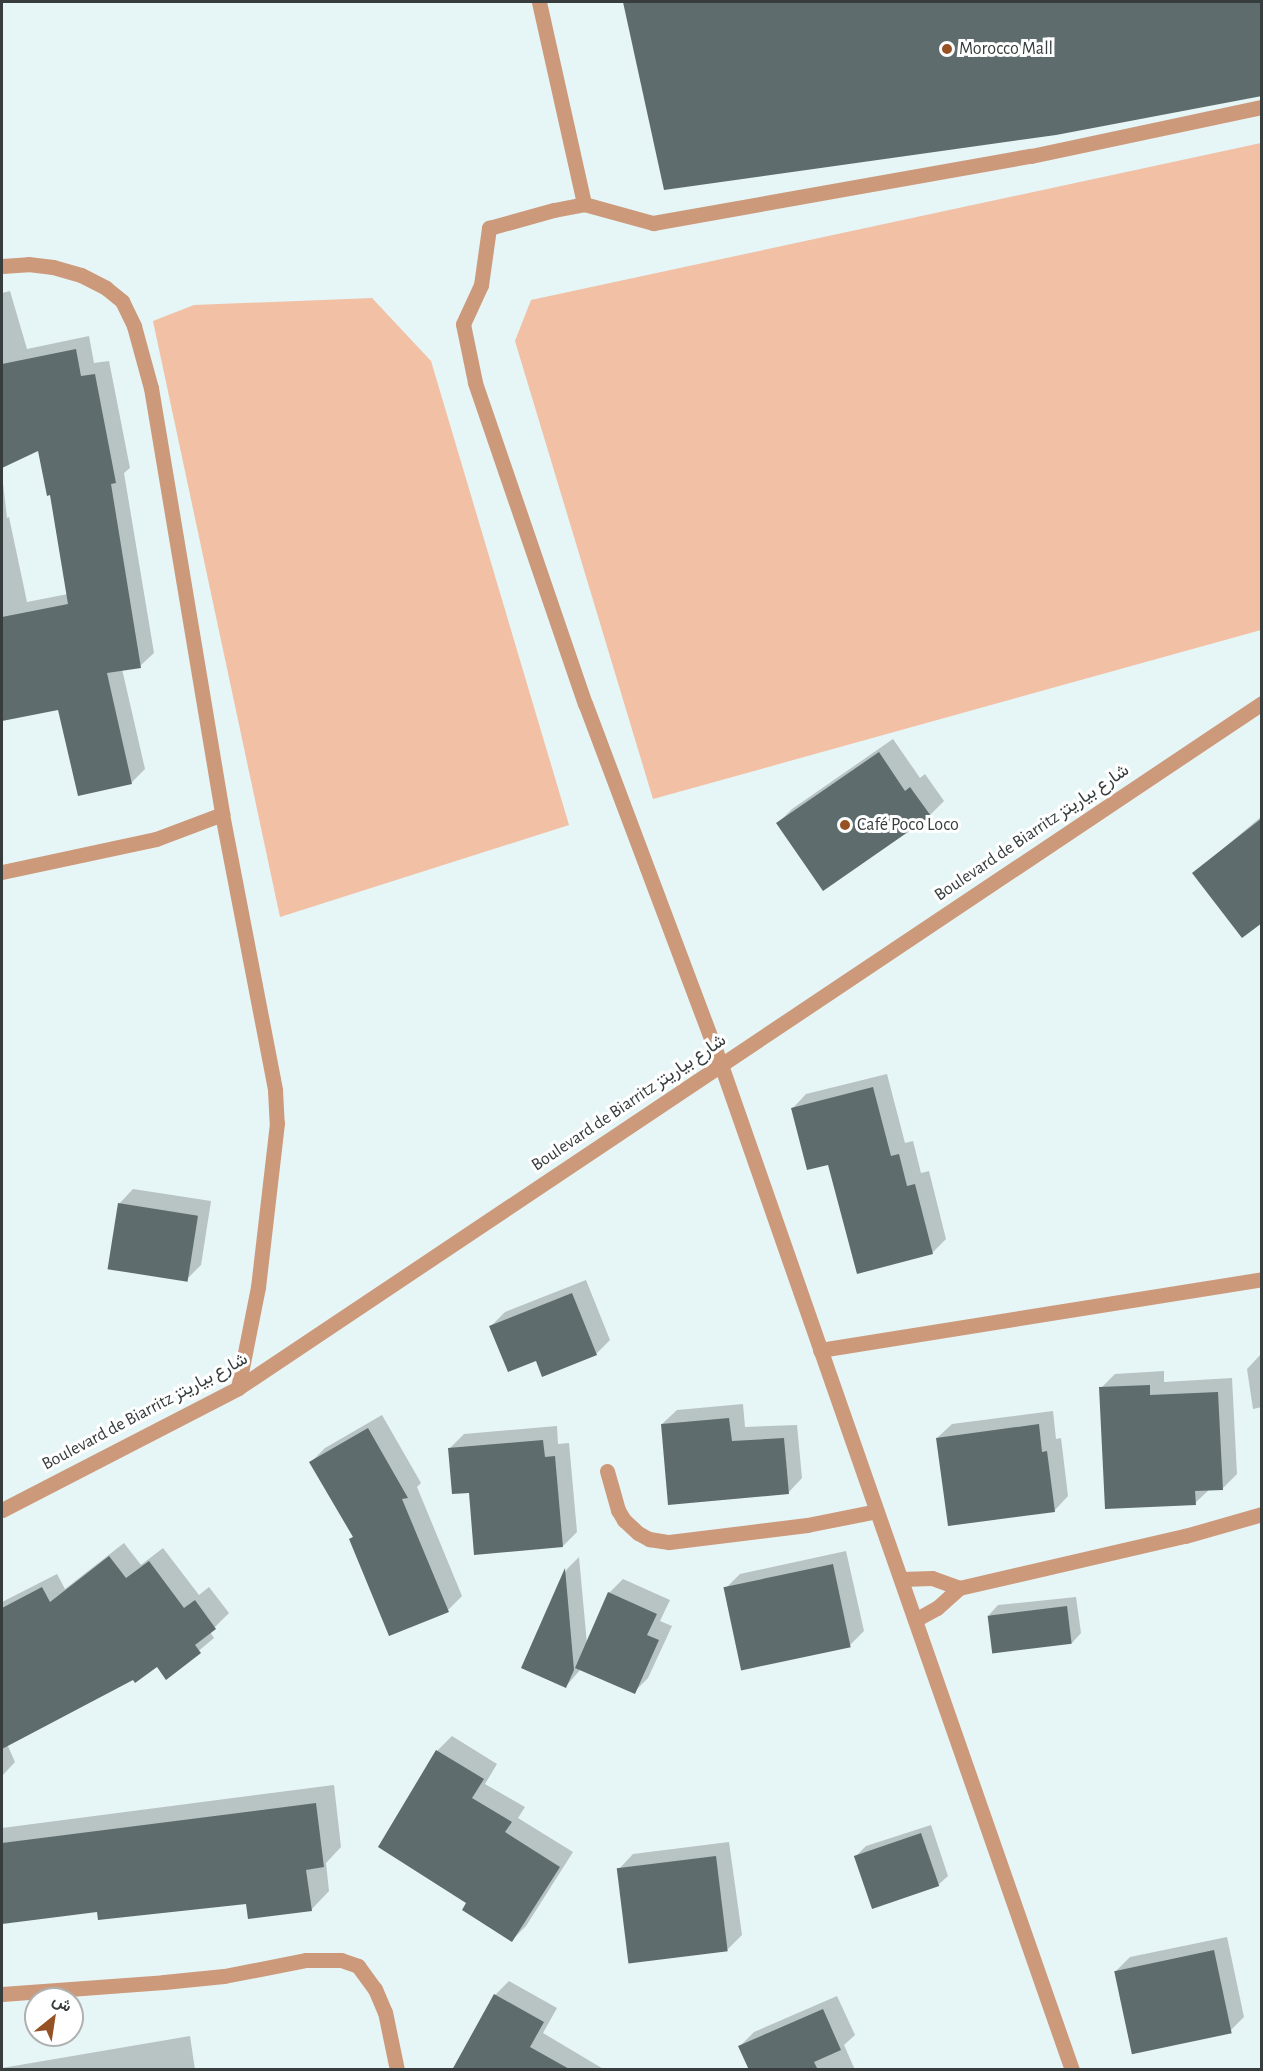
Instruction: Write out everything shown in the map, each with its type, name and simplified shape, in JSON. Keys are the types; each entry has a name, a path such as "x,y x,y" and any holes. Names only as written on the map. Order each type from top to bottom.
{"street":[{"path":"539,2 584,204"},
{"path":"1072,2070 721,1065 581,693 508,484 467,353 463,324 481,285 489,228 554,210 584,204 653,223 1031,156 1262,107"},
{"path":"2,266 36,265 81,275 106,288 122,301 134,326 151,388 222,814 275,1090 277,1123 258,1287 238,1388"},
{"name":"Boulevard de Biarritz شارع بياريتز","path":"2,1510 238,1388 1262,703"},
{"path":"2,872 156,839 222,814"},
{"path":"820,1350 1262,1279"},
{"path":"607,1471 618,1510 624,1520 631,1528 650,1539 669,1542 807,1525 877,1511"},
{"path":"915,1620 937,1608 959,1588 1185,1536 1262,1514"},
{"path":"901,1579 932,1578 959,1588"},
{"path":"2,1994 224,1976 306,1960 341,1960 358,1966 375,1989 385,2012 397,2070"}],"shaded area":[{"path":"1261,143 1261,630 653,799 515,341 531,300"},
{"path":"372,298 431,361 569,825 280,917 153,321 194,305"}],"building":[{"name":"Morocco Mall","path":"623,2 1262,2 1262,96 1056,135 664,190"},
{"path":"76,349 81,376 95,374 116,483 111,484 141,668 107,673 132,784 78,796 58,710 2,721 2,617 68,604 50,495 47,496 38,451 2,468 2,364"},
{"path":"879,752 905,791 910,787 931,816 823,891 776,823"},
{"path":"1262,818 1262,923 1242,938 1192,873"},
{"path":"873,1087 891,1156 899,1154 907,1186 915,1184 933,1254 857,1274 828,1165 807,1170 791,1108"},
{"path":"118,1203 198,1216 188,1282 108,1269"},
{"path":"572,1293 597,1355 542,1377 536,1361 508,1372 489,1326"},
{"path":"1150,1385 1150,1395 1218,1392 1223,1490 1195,1491 1196,1505 1105,1509 1099,1387"},
{"path":"729,1418 732,1441 784,1438 789,1494 668,1505 661,1424"},
{"path":"1039,1424 1042,1452 1047,1451 1055,1512 948,1526 936,1438"},
{"path":"368,1428 408,1498 402,1499 449,1612 389,1636 349,1539 353,1537 309,1462"},
{"path":"543,1440 545,1457 555,1456 563,1547 474,1555 469,1493 452,1494 448,1448"},
{"path":"109,1556 126,1578 149,1561 184,1608 195,1600 216,1629 195,1645 201,1653 166,1680 157,1667 135,1683 133,1680 2,1749 2,1608 42,1587 50,1602"},
{"path":"833,1564 851,1647 741,1670 723,1587"},
{"path":"565,1568 574,1670 566,1688 521,1668"},
{"path":"608,1592 657,1614 647,1635 659,1640 635,1694 575,1668"},
{"path":"1067,1606 1072,1644 992,1653 988,1616"},
{"path":"436,1750 484,1779 472,1798 512,1822 505,1832 560,1867 512,1942 462,1910 466,1903 378,1847"},
{"path":"316,1803 324,1867 306,1870 312,1911 248,1919 246,1904 98,1920 97,1912 2,1924 2,1843"},
{"path":"921,1833 939,1886 872,1909 854,1856"},
{"path":"716,1856 728,1951 628,1963 617,1868"},
{"path":"1214,1950 1232,2033 1132,2054 1114,1971"},
{"path":"494,1994 544,2022 530,2047 571,2070 452,2070"},
{"path":"823,2009 841,2050 814,2062 818,2070 749,2070 738,2046"}],"place":[{"name":"Morocco Mall","path":"947,49"},
{"name":"Café Poco Loco","path":"845,825"}]}
